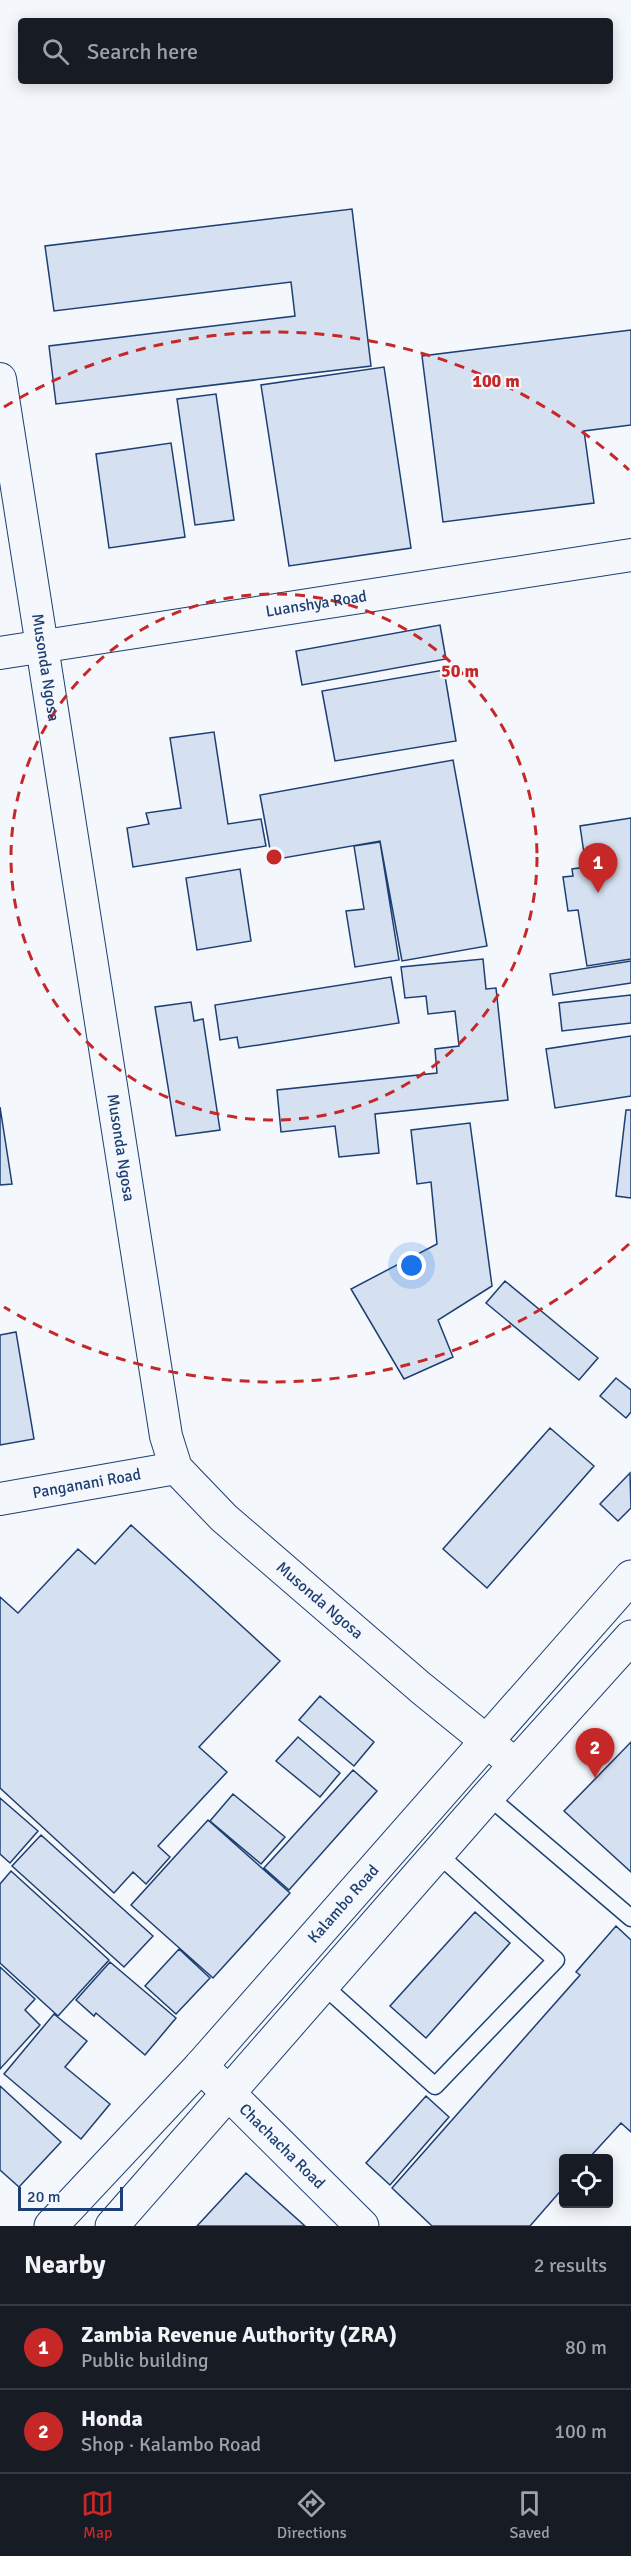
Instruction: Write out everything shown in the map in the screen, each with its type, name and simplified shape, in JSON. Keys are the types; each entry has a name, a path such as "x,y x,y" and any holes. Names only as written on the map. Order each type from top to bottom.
{"main road":[{"name":"Kalambo Road","path":"51,2226 201,2066 631,1577"},
{"path":"112,2226 229,2095 488,1796 631,1637"},
{"name":"Chachacha Road","path":"201,2066 362,2226"}],"street":[{"name":"Musonda Ngosa","path":"0,379 40,646 166,1436 176,1468 224,1518 486,1742 516,1765"},
{"name":"Luanshya Road","path":"0,653 631,555"},
{"name":"Panganani Road","path":"0,1499 176,1468"}],"lane":[{"path":"488,1796 631,1918"},
{"path":"324,1986 435,2086 556,1960 438,1854"}],"building":[{"path":"352,209 371,366 56,404 49,346 295,316 291,282 54,311 45,246"},
{"path":"631,330 631,425 584,431 594,503 443,522 422,356"},
{"path":"384,367 411,548 289,566 261,385"},
{"path":"216,394 234,520 195,525 177,399"},
{"path":"171,443 185,537 109,548 96,454"},
{"path":"440,625 446,659 302,685 296,651"},
{"path":"444,670 456,741 335,761 322,691"},
{"path":"214,732 228,824 261,819 266,846 133,867 127,828 149,824 146,813 181,808 170,738"},
{"path":"453,760 487,946 402,961 380,841 272,860 260,795"},
{"path":"631,818 631,959 587,966 578,910 568,911 563,877 573,876 572,869 586,867 580,826"},
{"path":"380,842 399,960 355,967 346,911 364,909 354,846"},
{"path":"240,869 251,941 197,950 186,878"},
{"path":"483,959 486,989 496,988 508,1100 375,1114 379,1153 339,1157 335,1126 281,1132 277,1090 437,1073 435,1049 459,1046 455,1011 428,1014 426,996 405,998 401,967"},
{"path":"631,961 631,983 553,995 550,974"},
{"path":"391,977 399,1023 239,1048 237,1037 220,1040 215,1005"},
{"path":"631,995 631,1023 562,1031 559,1003"},
{"path":"191,1002 194,1021 203,1019 220,1130 176,1136 155,1007"},
{"path":"631,1036 631,1096 555,1108 546,1049"},
{"path":"0,1107 12,1184 0,1185"},
{"path":"626,1110 631,1110 631,1198 616,1196"},
{"path":"470,1123 492,1286 438,1320 453,1357 404,1379 351,1289 437,1244 431,1182 417,1184 411,1130"},
{"path":"505,1281 598,1358 579,1380 486,1303"},
{"path":"16,1332 34,1439 0,1445 0,1335"},
{"path":"616,1378 631,1390 631,1412 626,1418 600,1396"},
{"path":"550,1428 594,1466 487,1588 443,1549"},
{"path":"630,1473 631,1508 618,1521 600,1504"},
{"path":"131,1525 280,1661 199,1747 227,1772 158,1846 170,1857 146,1884 133,1872 114,1893 0,1788 0,1597 18,1613 78,1549 95,1564"},
{"path":"320,1696 374,1742 354,1766 299,1720"},
{"path":"298,1737 340,1773 320,1797 276,1761"},
{"path":"631,1742 631,1872 564,1811"},
{"path":"353,1770 377,1791 289,1890 264,1868"},
{"path":"233,1794 285,1837 261,1864 210,1821"},
{"path":"0,1798 38,1831 10,1863 0,1854"},
{"path":"208,1820 290,1893 213,1978 131,1905"},
{"path":"41,1835 153,1936 124,1967 12,1866"},
{"path":"11,1871 109,1960 58,2016 0,1963 0,1884"},
{"path":"475,1912 510,1943 426,2038 390,2006"},
{"path":"616,1926 631,1940 631,2132 621,2123 593,2154 559,2154 559,2193 530,2226 432,2226 392,2188 580,1975 576,1972"},
{"path":"179,1949 210,1978 176,2014 145,1986"},
{"path":"110,1962 176,2018 145,2055 96,2013 94,2016 76,2000"},
{"path":"0,1967 35,1999 25,2010 40,2025 0,2069"},
{"path":"54,2014 87,2041 65,2067 110,2104 81,2139 4,2074"},
{"path":"0,2086 61,2142 19,2187 0,2170"},
{"path":"426,2096 449,2117 390,2185 366,2163"},
{"path":"246,2173 305,2226 197,2226"}],"place":[{"name":"Zambia Revenue Authority (ZRA)","path":"598,893"},
{"name":"Honda","path":"595,1778"}]}
